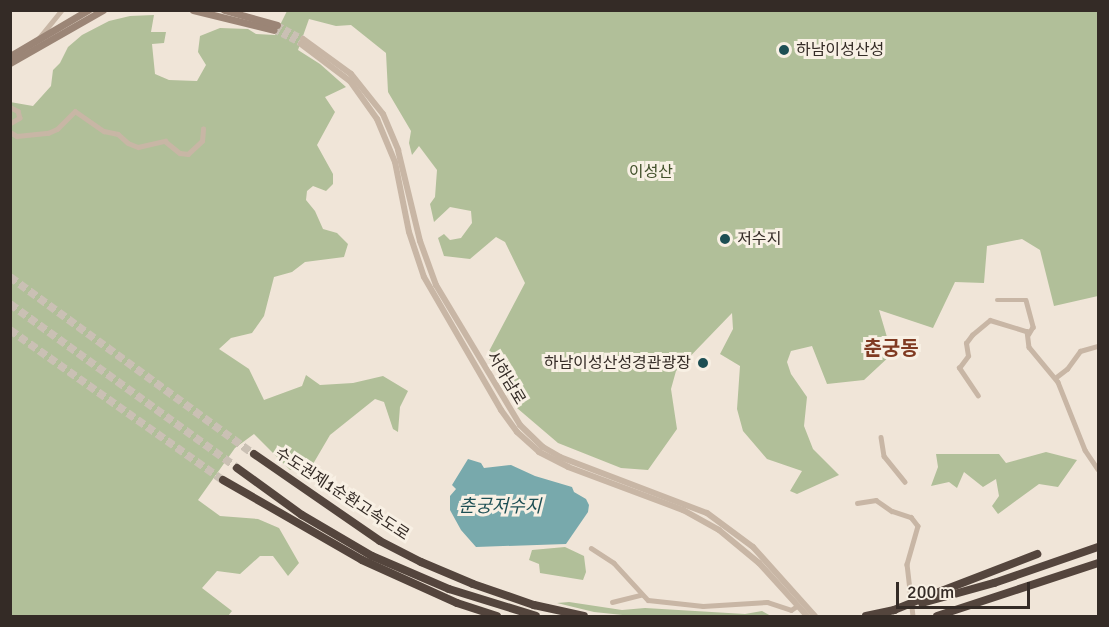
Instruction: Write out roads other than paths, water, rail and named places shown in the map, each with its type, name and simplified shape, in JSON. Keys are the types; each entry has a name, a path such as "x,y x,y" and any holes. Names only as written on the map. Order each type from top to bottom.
{"highway":[{"name":"수도권제1순환고속도로","path":"254,454 380,541 421,562 473,584 534,605 584,616"},
{"name":"수도권제1순환고속도로","path":"237,468 302,515 372,556 449,589 536,616"},
{"path":"223,480 362,560 457,603 496,616"},
{"path":"866,616 894,610 1098,549"},
{"path":"921,601 1037,554"},
{"path":"937,616 1098,563"}],"main road":[{"path":"10,63 36,51 103,10"},
{"path":"193,10 276,28 224,10"},
{"path":"10,56 85,12"}],"street":[{"path":"36,51 37,42 62,10"},
{"name":"서하남로","path":"807,616 748,552 719,530 683,510 568,467 539,452 517,432 441,310 424,277 409,232 395,162 377,119 350,81 302,41 351,74 383,114 398,150 420,241 436,285 520,425 535,441 560,457 673,498 707,513 753,547 815,616"},
{"path":"10,107 18,111 20,118 10,124"},
{"path":"10,132 17,136 48,133 57,129 75,111 104,131 118,134 128,143 138,147 165,141 180,153 188,154 202,141 203,129"},
{"path":"997,300 1026,300 1033,327 1029,334 1029,347 1054,378 1085,450 1098,469"},
{"path":"978,396 959,368 968,356 966,343 972,335 990,320 1021,328 1029,334"},
{"path":"1054,378 1067,369 1080,351 1098,346"},
{"path":"881,437 884,456 905,482"},
{"path":"857,503 876,500 892,511 911,517 918,526 907,564 914,616"},
{"path":"591,548 614,563 648,600 673,604 736,605 767,602 791,610 797,606"},
{"path":"612,602 641,595"}],"water":[{"name":"춘궁저수지","path":"468,459 481,463 484,468 511,465 535,476 572,487 574,492 586,499 589,505 588,512 566,544 476,547 461,530 450,510 450,496 456,489 452,485"}],"tunnel":[{"path":"277,25 303,39"},
{"path":"274,30 301,44"},
{"path":"10,277 254,454"},
{"path":"10,304 237,468"},
{"path":"10,330 223,480"}],"place":[{"name":"하남이성산성","path":"784,50"},
{"name":"저수지","path":"725,239"},
{"name":"하남이성산성경관광장","path":"703,363"}],"district":[{"name":"춘궁동","path":"891,348"}],"park label":[{"name":"이성산","path":"651,172"}]}
